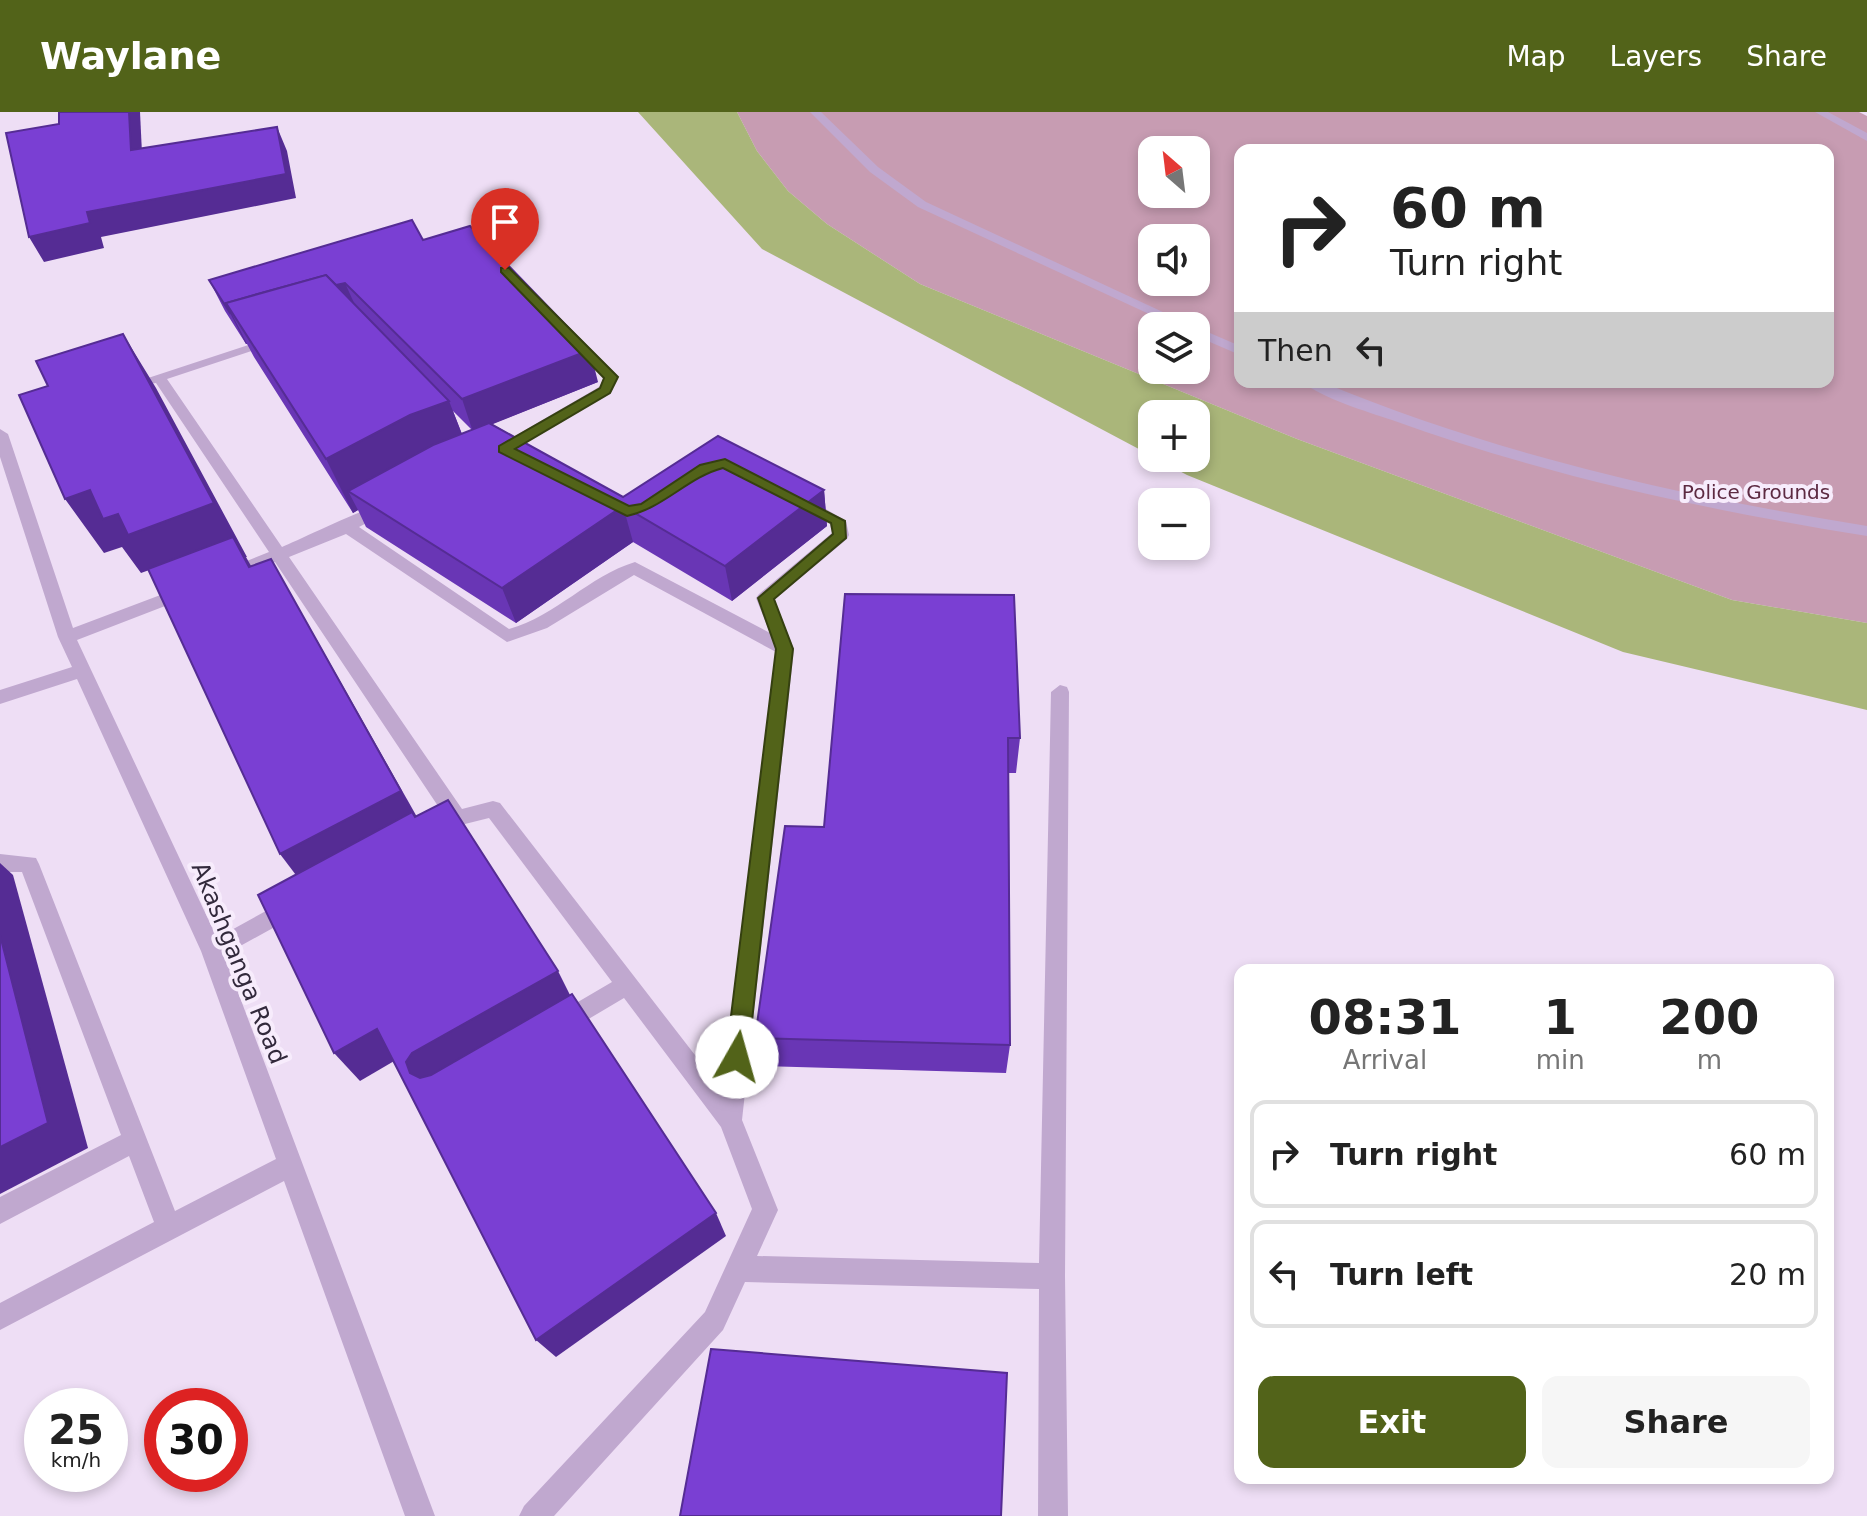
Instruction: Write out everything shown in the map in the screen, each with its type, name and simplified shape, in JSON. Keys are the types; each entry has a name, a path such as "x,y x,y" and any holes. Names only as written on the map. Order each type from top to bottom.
{"street":[{"path":"815,112 875,174 906,196 942,216 1155,312"},
{"path":"1820,112 1867,138"},
{"path":"474,446 485,457 511,453 605,390 611,377 558,324"},
{"path":"132,385 290,336"},
{"path":"1210,337 1234,348"},
{"path":"159,377 281,554 450,821 493,809 730,1120 765,1210 714,1321 534,1516"},
{"path":"1326,388 1439,431 1630,487 1867,531"},
{"name":"Akashganga Road","path":"0,434 67,637 212,951 420,1516"},
{"path":"730,1120 785,649 765,598 841,535 838,521 781,492"},
{"path":"67,637 347,527 400,497"},
{"path":"347,527 507,636 530,631 614,576 635,568 785,649"},
{"path":"0,697 83,670"},
{"path":"1053,1516 1052,1276 1060,692"},
{"path":"0,863 29,864 169,1227"},
{"path":"212,951 310,898"},
{"path":"536,1038 627,985"},
{"path":"0,1211 134,1141"},
{"path":"0,1317 289,1165"},
{"path":"737,1269 1052,1276"}],"green space":[{"name":"Police Grounds","path":"737,112 1859,112 1867,116 1867,623 1732,600 1297,439 1210,403 1210,400 1202,400 1163,384 1210,384 1210,312 1138,312 1138,374 920,284 827,224 788,191 757,151"}],"shaded area":[{"path":"638,112 737,112 757,151 788,191 827,224 920,284 1138,374 1138,384 1163,384 1202,400 1138,400 1138,449 762,249"},
{"path":"1210,403 1297,439 1732,600 1867,623 1867,710 1623,652 1181,472 1210,472"}],"building":[{"path":"59,112 129,112 131,150 277,127 286,174 87,212 90,223 29,237 6,133 59,124"},
{"path":"412,220 423,240 470,226 590,350 462,399 345,283 336,285 326,275 226,303 230,313 209,280"},
{"path":"326,275 449,401 410,415 326,459 226,303"},
{"path":"123,334 214,503 128,535 118,514 103,519 90,490 65,499 19,395 48,386 36,361"},
{"path":"489,423 623,497 718,436 824,490 725,566 623,506 502,588 348,491 433,445"},
{"path":"233,537 249,567 271,559 401,791 280,854 148,569"},
{"path":"845,594 1014,595 1020,738 1008,738 1010,1045 755,1038 785,826 824,827"},
{"path":"448,800 558,971 412,1053 406,1062 410,1073 420,1078 431,1075 572,994 716,1213 536,1340 377,1029 334,1053 258,895 412,812 415,817"},
{"path":"0,935 48,1123 0,1147"},
{"path":"711,1349 1007,1373 1001,1516 680,1516"}],"route":[{"path":"505,270 611,377 605,390 504,449 627,511 645,508 705,468 725,463 838,521 841,535 765,598 785,649 737,1057"}]}
